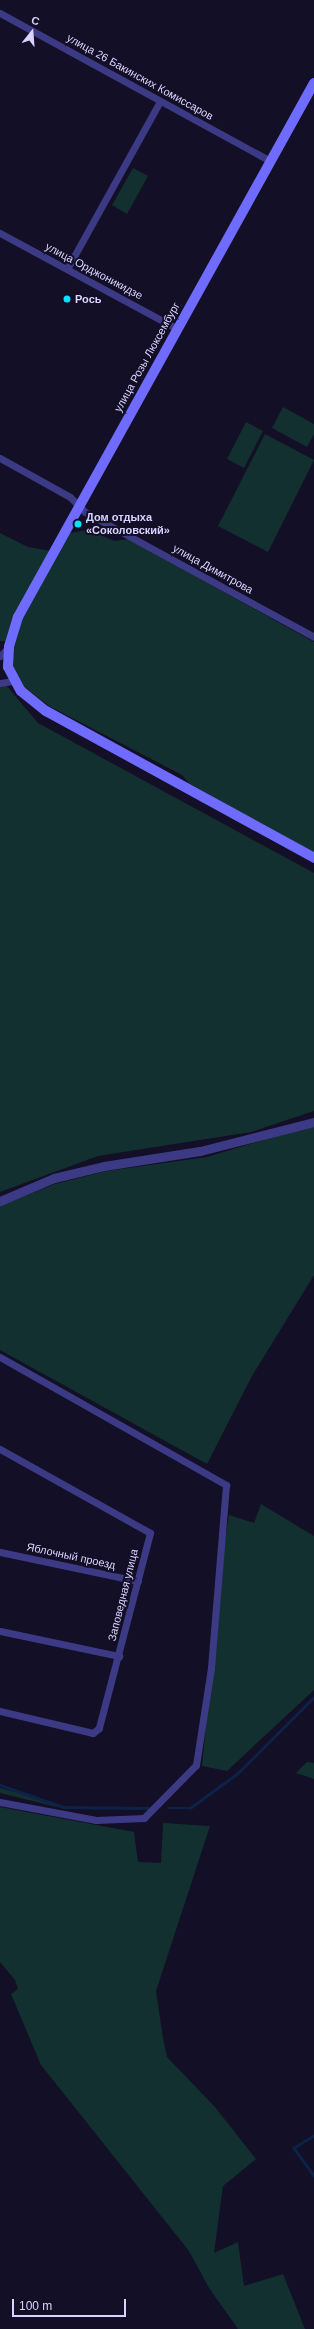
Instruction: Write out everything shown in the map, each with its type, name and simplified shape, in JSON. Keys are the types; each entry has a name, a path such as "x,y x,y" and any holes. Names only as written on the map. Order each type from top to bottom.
{"main road":[{"name":"улица Розы Люксембург","path":"12,681 8,667 9,647 18,617 176,328 314,82"},
{"path":"12,681 46,711 314,858"}],"street":[{"name":"улица 26 Бакинских Комиссаров","path":"0,13 270,161"},
{"path":"67,269 160,101"},
{"name":"улица Орджоникидзе","path":"0,233 176,328"},
{"name":"улица Димитрова","path":"0,458 70,497 77,507 314,637"},
{"path":"0,656 9,647"},
{"path":"0,683 12,681"},
{"path":"0,1201 54,1178 104,1166 200,1152 314,1122"},
{"path":"0,1357 226,1485 203,1736 200,1758 192,1771 144,1818 96,1820 0,1802"},
{"name":"Заповедная улица","path":"0,1449 150,1533 102,1724 92,1733 0,1711"},
{"name":"Яблочный проезд","path":"0,1552 138,1581"},
{"path":"0,1631 119,1656"}],"green space":[{"path":"133,168 148,176 127,214 112,205"},
{"path":"283,407 314,424 314,434 307,447 272,428"},
{"path":"246,422 263,431 244,468 227,459"},
{"path":"265,434 314,460 268,552 218,526"},
{"path":"87,530 115,541 128,539 314,642 314,855 189,783 182,775 49,706 13,678 7,641 0,641 0,533 28,547 51,551 60,535"},
{"path":"6,685 38,723 314,873 314,1111 251,1132 98,1156 0,1192 0,687"},
{"path":"314,1125 314,1275 252,1376 207,1464 0,1350 0,1206 55,1184 107,1171 207,1157"},
{"path":"261,1504 314,1536 314,1690 227,1771 202,1766 223,1553 229,1515 254,1523"},
{"path":"307,1762 314,1763 314,1779 296,1773"},
{"path":"0,1788 34,1797 61,1808 0,1793"},
{"path":"0,1807 134,1832 138,1862 161,1863 163,1823 210,1826 156,1991 163,2038 167,2057 215,2107 256,2159 223,2186 214,2253 238,2242 244,2286 283,2274 305,2329 238,2329 209,2288 189,2251 41,2065 11,1994 18,1989 15,1980 0,1962"}],"waterway":[{"path":"168,1808 190,1808 238,1773 314,1697"},
{"path":"0,1785 64,1807 148,1808"},
{"path":"314,2136 294,2148 314,2176"}],"place":[{"name":"Рось","path":"67,299"},
{"name":"Дом отдыха «Соколовский»","path":"78,524"}]}
